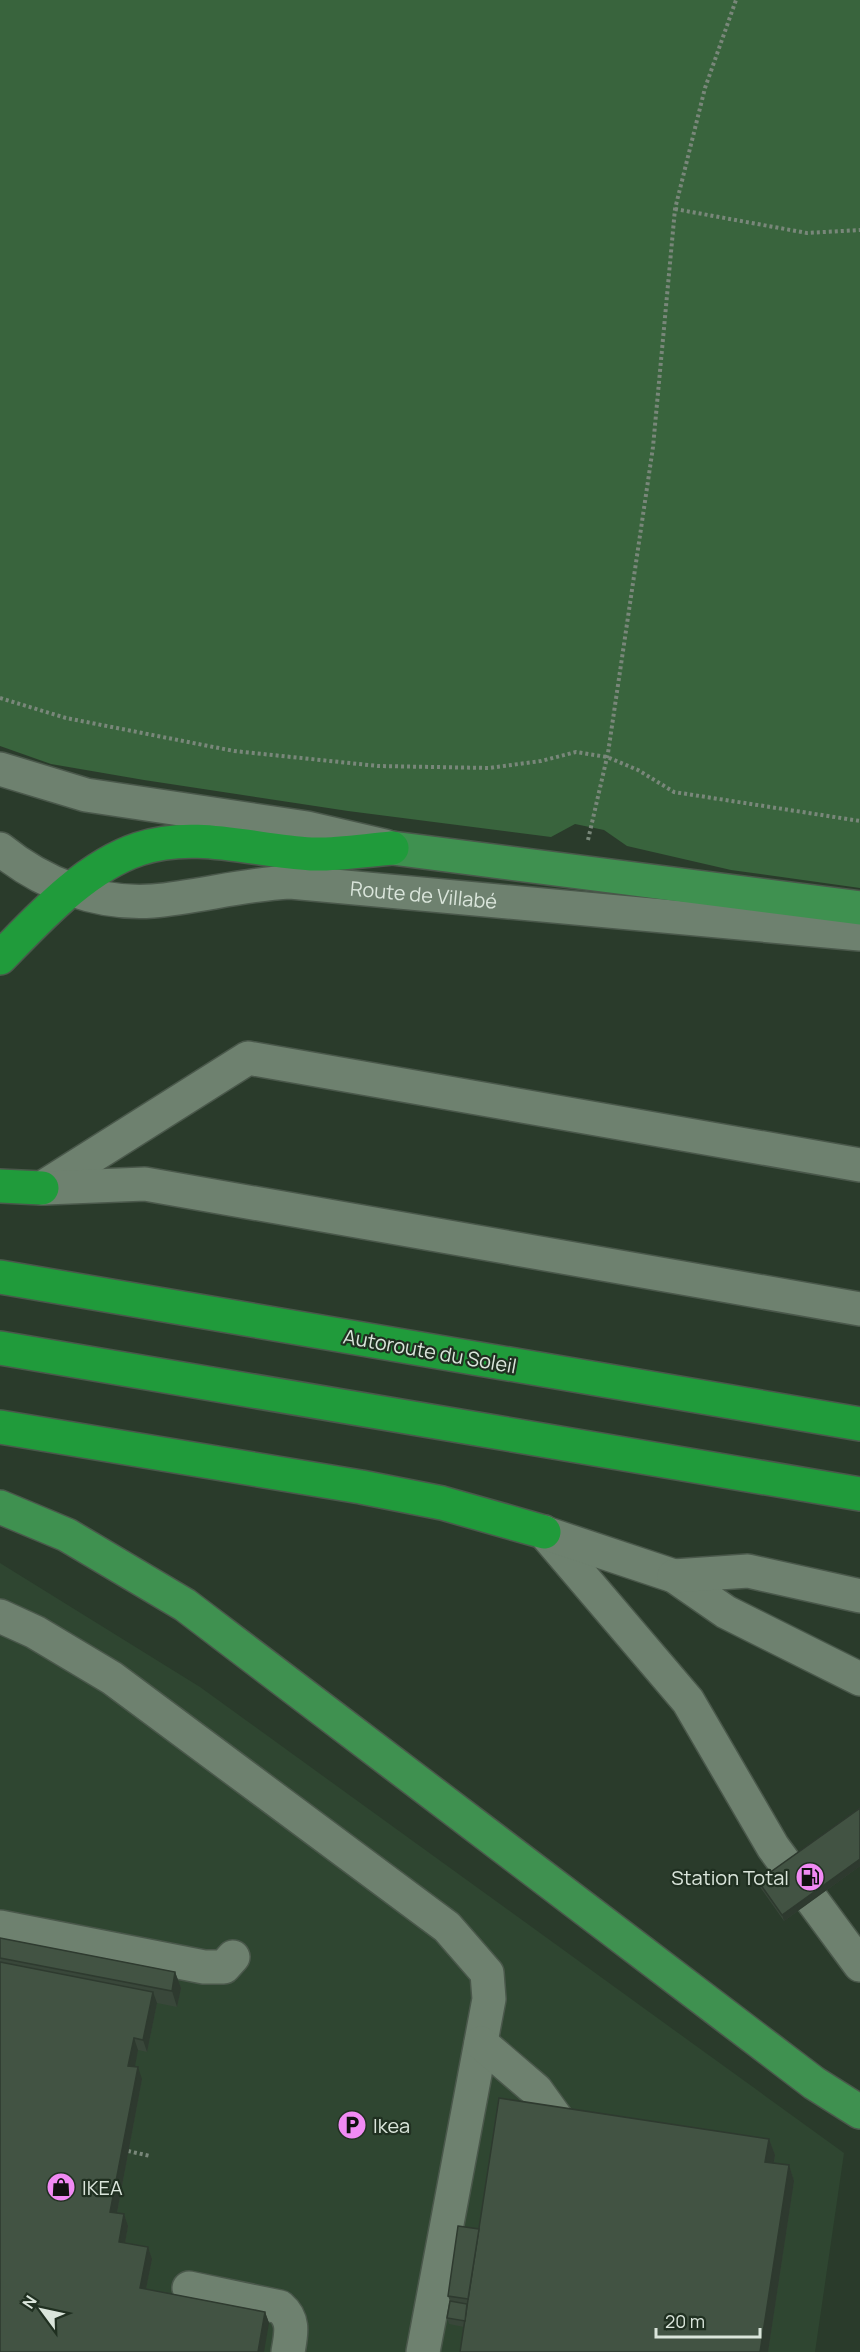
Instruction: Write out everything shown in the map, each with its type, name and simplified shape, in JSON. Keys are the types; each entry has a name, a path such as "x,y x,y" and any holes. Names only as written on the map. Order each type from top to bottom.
{"highway":[{"path":"0,958 72,891 107,864 139,849 171,842 205,841 311,854 392,848"},
{"path":"0,1186 42,1188"},
{"name":"Autoroute du Soleil","path":"0,1277 860,1424"},
{"path":"0,1348 860,1494"},
{"path":"0,1427 361,1486 442,1503 543,1532"}],"main road":[{"name":"Route de Villabé","path":"392,848 860,908"},
{"path":"0,1507 67,1535 186,1605 381,1751 814,2083 860,2112"}],"street":[{"name":"Route de Villabé","path":"0,769 86,795 307,828 392,848"},
{"name":"Route de Villabé","path":"0,849 41,879 72,891 120,900 152,901 259,883 290,882 860,934"},
{"path":"42,1188 248,1058 860,1165"},
{"path":"42,1188 145,1184 860,1309"},
{"path":"543,1532 674,1576 726,1612 860,1679"},
{"path":"543,1532 688,1701 773,1847 854,1944"},
{"path":"674,1576 748,1571 860,1596"},
{"path":"1,1623 79,1672 112,1678 179,1743 434,1932 447,1927 487,1973 489,1999 423,2352"},
{"path":"0,1927 36,1927 143,1948 220,1968 228,1964 233,1957"},
{"path":"481,2043 536,2090 552,2121 552,2114 592,2120"},
{"path":"189,2288 280,2307 286,2313 292,2330 288,2352"}],"path":[{"path":"585,874 590,826 607,757 653,447 675,208 705,88 736,0"},
{"path":"675,208 807,233 860,230"},
{"path":"0,698 66,718 234,751 345,762 489,768 541,761 576,752 607,757 638,771 674,792 860,821"},
{"path":"128,2151 150,2156"}],"shaded area":[{"path":"0,1563 200,1687 844,2153 815,2352 0,2352"}],"green space":[{"path":"0,0 860,0 860,888 731,870 627,846 604,830 575,824 551,837 348,811 51,764 0,746"}],"building":[{"name":"Station Total","path":"860,1808 860,1859 782,1915 758,1881"},
{"path":"0,1938 175,1972 172,1991 0,1958"},
{"name":"IKEA","path":"0,1962 153,1992 143,2040 134,2038 128,2066 138,2067 110,2212 124,2214 119,2242 148,2247 140,2288 265,2312 258,2352 0,2352"},
{"path":"499,2098 769,2139 765,2162 789,2165 760,2352 460,2352"},
{"path":"458,2226 479,2229 468,2299 448,2296"},
{"path":"450,2301 467,2304 465,2321 447,2318"}],"place":[{"name":"Station Total","path":"810,1877"},
{"name":"Ikea","path":"352,2125"},
{"name":"IKEA","path":"61,2187"}]}
